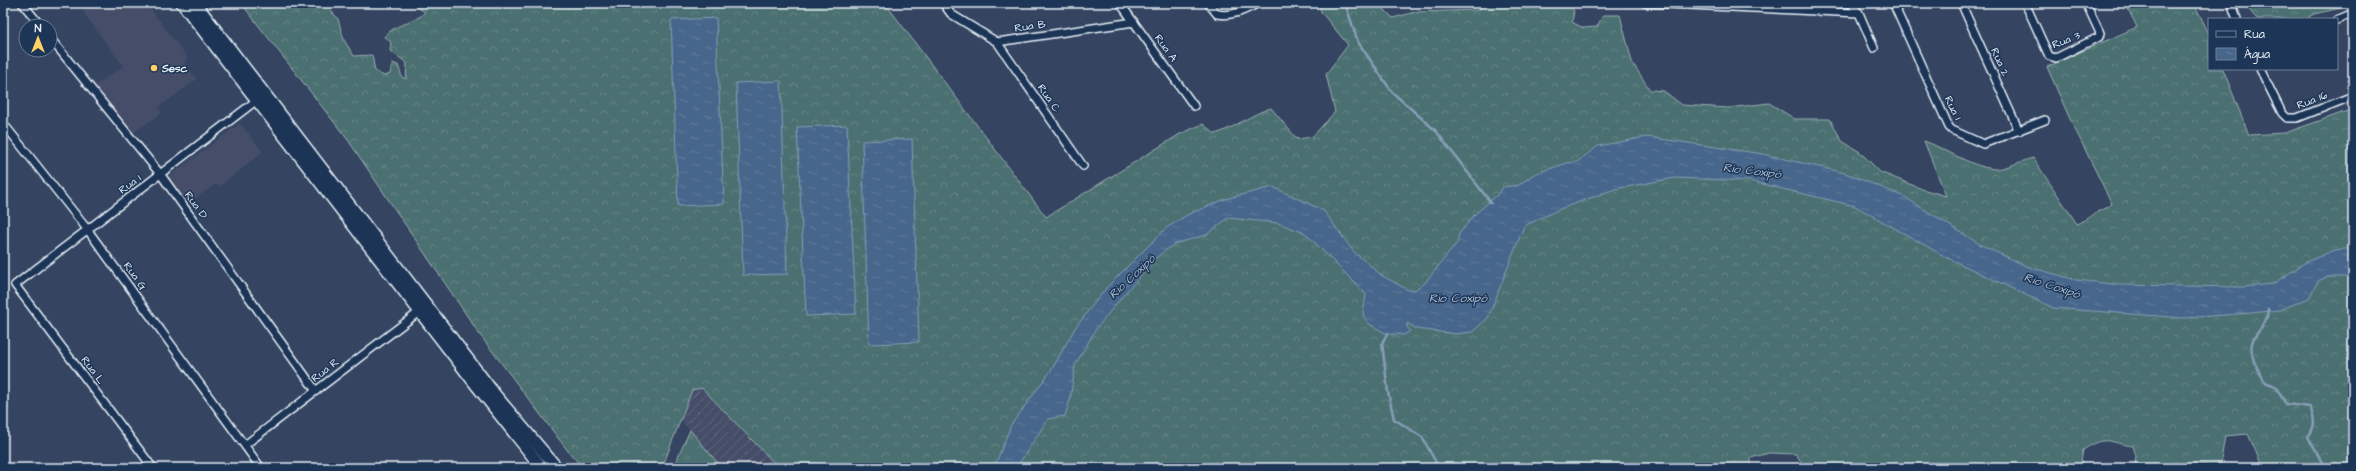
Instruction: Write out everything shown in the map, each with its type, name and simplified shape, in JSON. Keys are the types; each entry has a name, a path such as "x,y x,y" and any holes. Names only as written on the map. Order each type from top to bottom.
{"main road":[{"path":"182,3 419,312 542,468"},
{"path":"196,3 496,396 557,468"}],"street":[{"path":"22,3 34,18"},
{"path":"943,3 951,14 997,42"},
{"name":"Rua A","path":"1120,3 1194,106"},
{"path":"1208,3 1217,14 1225,15 1241,12 1259,3"},
{"path":"1645,3 1859,13"},
{"path":"1851,3 1859,13 1874,48"},
{"name":"Rua 1","path":"1893,3 1949,127 1964,136 1983,144 2045,120"},
{"name":"Rua 2","path":"1961,3 2019,131"},
{"name":"Rua 3","path":"2025,3 2049,56 2052,58 2056,58 2099,37 2100,33 2086,3"},
{"path":"2231,4 2237,18"},
{"path":"2338,20 2353,13"},
{"name":"Rua B","path":"997,42 1134,22"},
{"name":"Rua C","path":"997,42 1083,166"},
{"name":"Rua D","path":"58,48 161,175 316,391"},
{"name":"Rua 16","path":"2260,70 2282,113 2287,118 2297,118 2353,96"},
{"name":"Rua I","path":"16,285 257,100"},
{"name":"Rua G","path":"3,123 87,229 261,468"},
{"name":"Rua L","path":"16,285 152,468"},
{"name":"Rua R","path":"245,445 419,312"}],"shaded area":[{"path":"92,3 146,3 188,58 184,62 197,79 158,108 162,113 129,136 94,86 123,66 82,11"},
{"path":"240,123 263,152 219,187 216,184 186,205 167,178"},
{"path":"702,388 779,468 722,468 681,420 692,390"}],"green space":[{"path":"241,3 325,3 338,19 344,40 354,56 372,55 375,71 384,76 390,74 392,63 398,65 402,77 406,79 407,63 390,51 391,42 384,37 389,32 415,19 425,12 415,6 415,3 575,3 578,6 585,3 885,3 1046,217 1180,134 1203,124 1215,134 1271,108 1297,139 1312,137 1335,112 1326,74 1348,45 1321,12 1319,3 1378,3 1393,18 1415,12 1479,10 1483,3 1568,3 1574,11 1572,22 1583,28 1597,27 1603,15 1620,15 1632,62 1650,90 1664,91 1682,105 1728,108 1769,103 1795,119 1830,119 1842,141 1860,152 1880,172 1922,189 1946,196 1924,141 1967,161 1994,169 2002,168 2033,158 2077,224 2112,204 2070,119 2047,67 2137,27 2125,3 2194,3 2208,32 2208,70 2223,70 2249,135 2285,133 2353,109 2353,467 2263,468 2248,434 2225,436 2220,467 2197,464 2193,468 2134,468 2136,456 2133,446 2103,441 2091,445 2083,450 2081,462 2086,468 1805,468 1796,454 1769,453 1751,458 1751,468 779,468 702,388 692,390 662,468 583,468 568,451 480,335 348,140"},
{"path":"2247,3 2349,3 2341,8 2314,14 2307,18 2256,18 2245,5"},
{"path":"690,430 722,468 673,468"}],"water":[{"path":"716,18 724,204 678,206 671,20"},
{"path":"781,81 787,274 743,275 736,83"},
{"path":"847,125 856,314 806,316 797,127"},
{"name":"Rio Coxipó","path":"1647,137 1763,154 1845,173 1903,196 1981,245 2026,266 2076,280 2122,285 2242,287 2273,284 2306,262 2335,250 2353,248 2353,277 2327,277 2318,281 2309,298 2280,310 2251,313 2184,318 2053,308 1946,257 1855,206 1749,181 1675,178 1615,189 1560,209 1524,226 1488,318 1472,332 1455,334 1417,329 1407,323 1407,327 1410,331 1404,335 1387,334 1369,324 1363,315 1366,294 1305,233 1278,223 1228,218 1206,235 1174,244 1157,257 1096,329 1075,365 1070,400 1065,416 1048,419 1016,468 994,468 1011,425 1052,369 1075,328 1106,288 1165,229 1187,215 1225,199 1273,187 1324,211 1353,251 1381,275 1408,290 1415,290 1424,284 1457,243 1459,234 1474,215 1496,196 1503,187 1519,185 1534,174 1567,163 1577,162 1598,146"},
{"path":"912,139 919,342 869,344 862,141"}],"waterway":[{"path":"1345,3 1358,42 1392,92 1436,131 1491,203"},
{"path":"2268,309 2266,320 2252,343 2251,348 2253,359 2265,382 2275,386 2286,404 2310,407 2314,423 2308,437 2325,468"},
{"path":"1388,333 1382,343 1388,392 1394,419 1422,437 1439,468"}],"place":[{"name":"Sesc","path":"154,68"}]}
